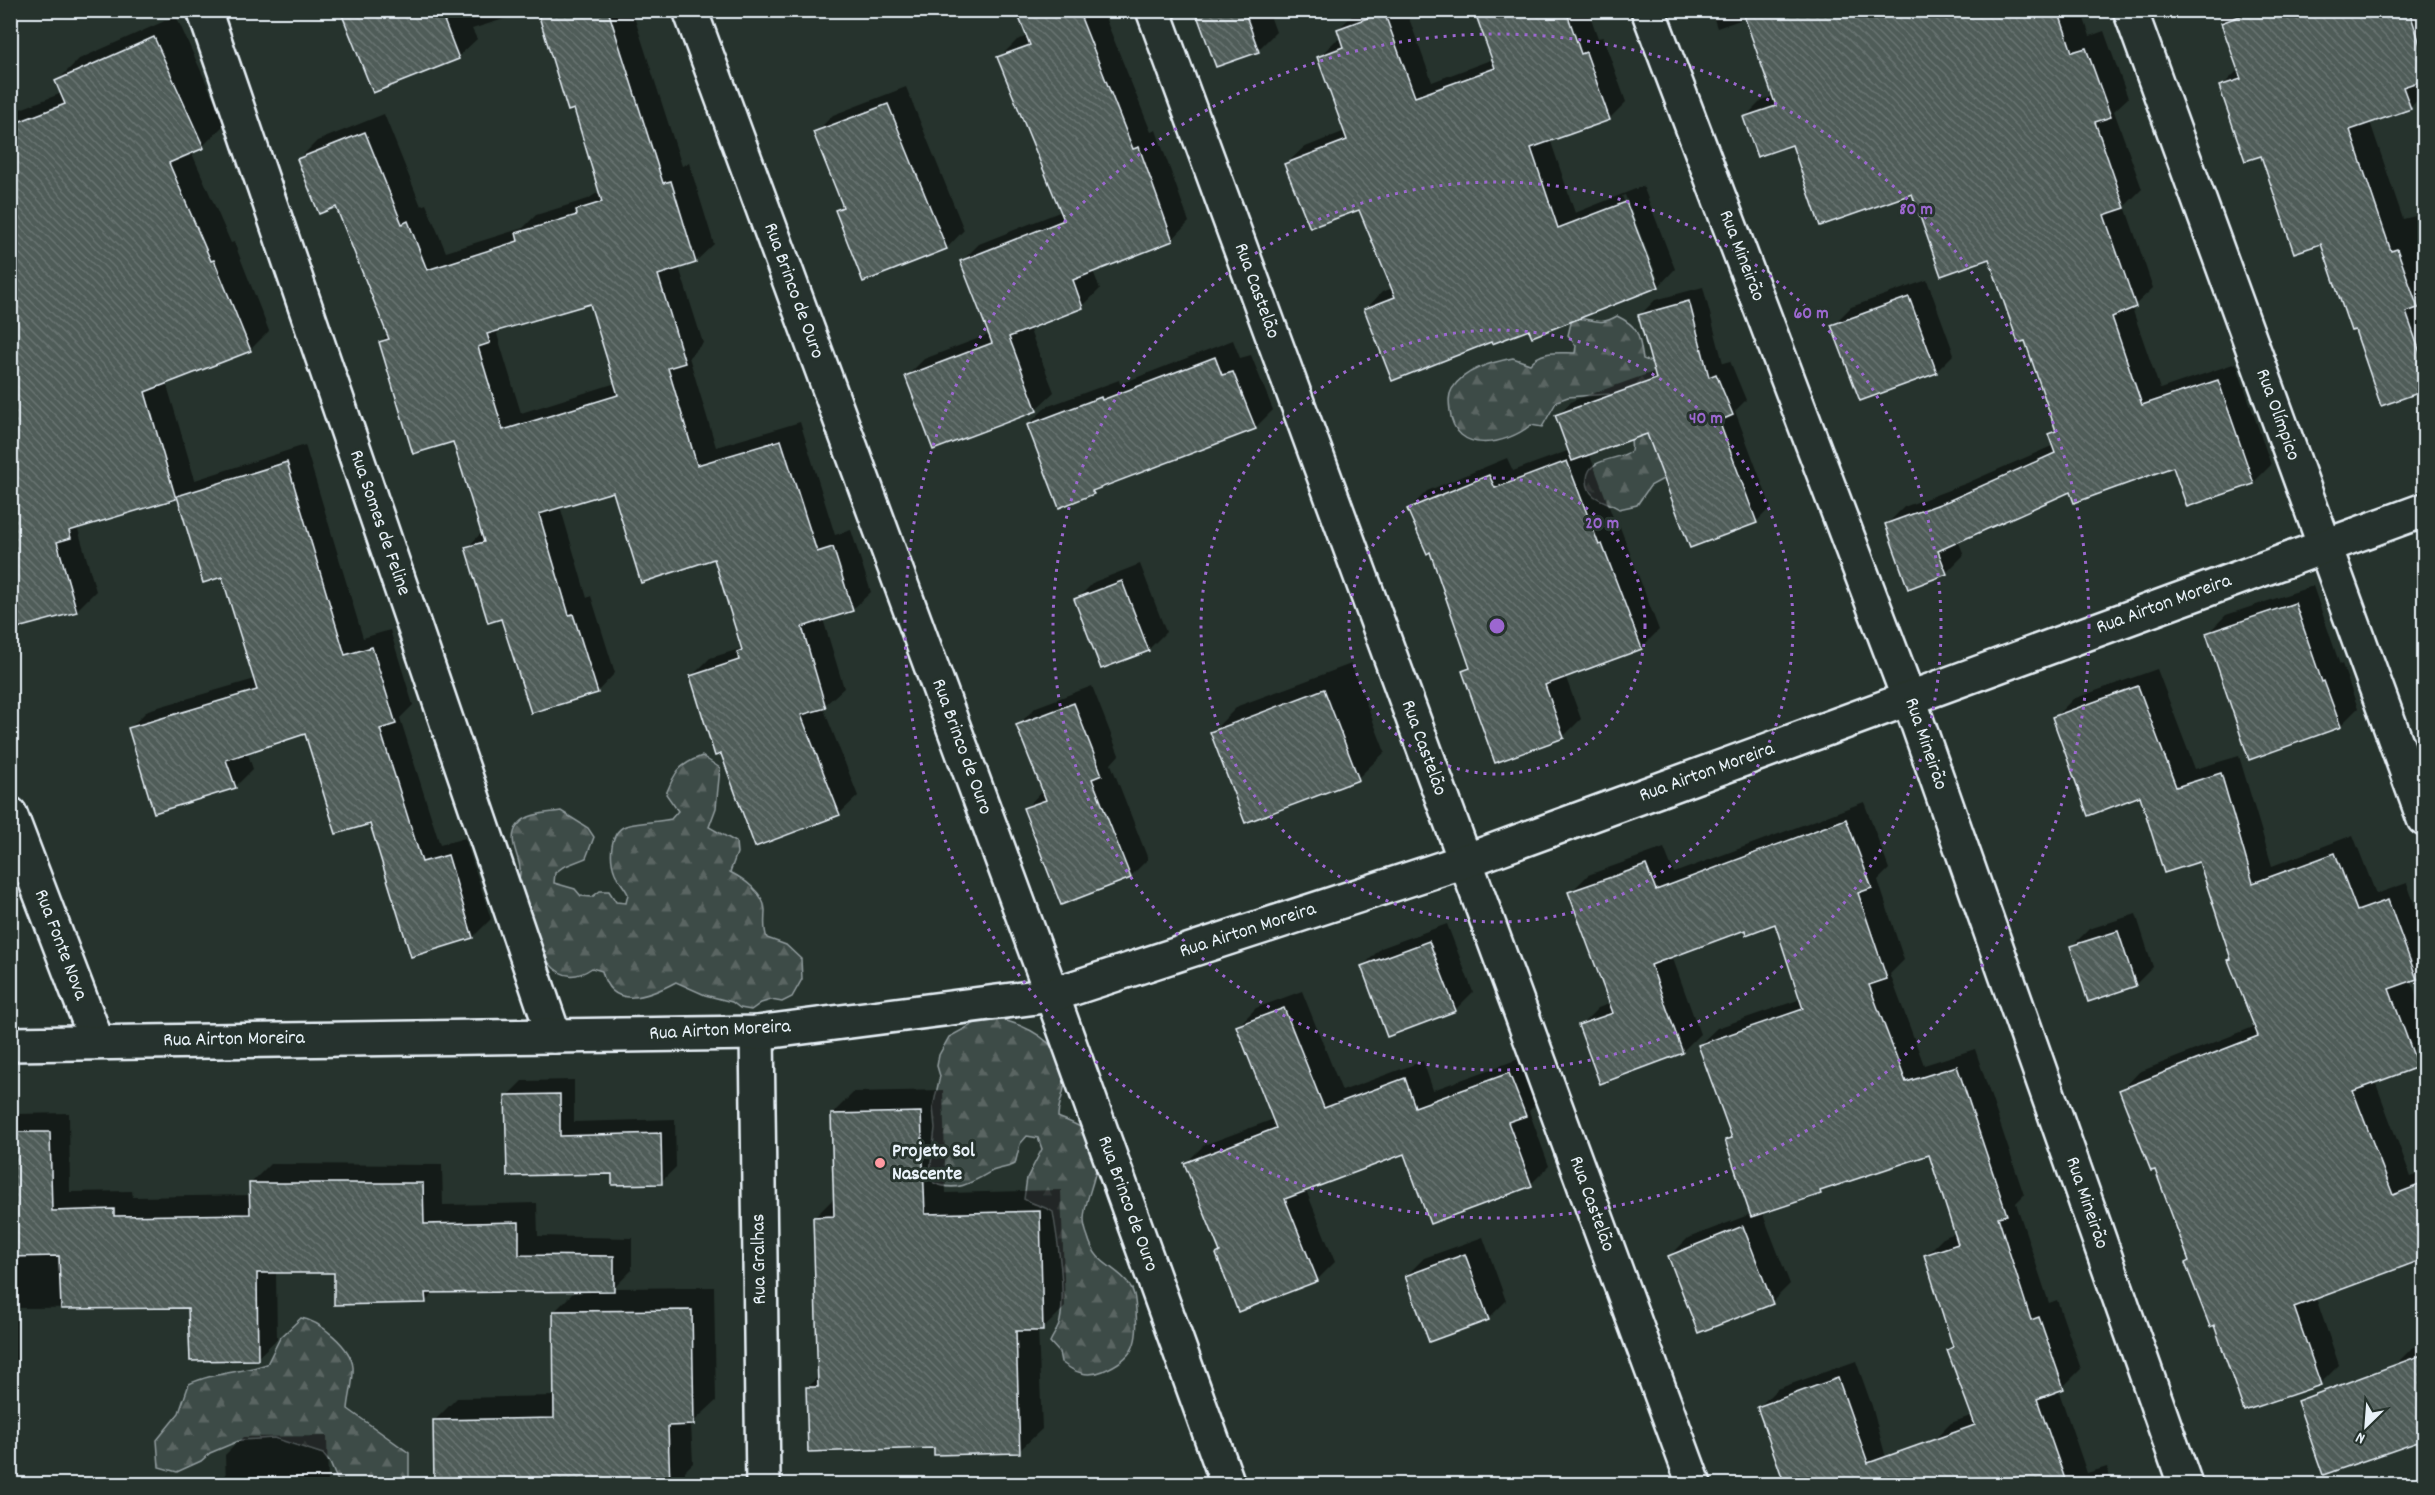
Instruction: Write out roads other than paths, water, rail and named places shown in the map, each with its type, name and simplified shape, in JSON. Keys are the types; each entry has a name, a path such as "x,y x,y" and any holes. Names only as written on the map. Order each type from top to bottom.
{"street":[{"name":"Rua Somes de Feline","path":"204,10 554,1036"},
{"name":"Rua Brinco de Ouro","path":"690,10 1052,995 1228,1485"},
{"name":"Rua Castelão","path":"1153,10 1694,1485"},
{"name":"Rua Mineirão","path":"1648,10 1909,699 2185,1485"},
{"name":"Rua Olímpico","path":"2130,10 2424,819"},
{"name":"Rua Airton Moreira","path":"10,1044 757,1033 1052,995 1465,861 2424,510"},
{"name":"Rua Fonte Nova","path":"10,814 97,1042"},
{"name":"Rua Gralhas","path":"757,1033 763,1485"}],"place":[{"name":"Projeto Sol Nascente","path":"880,1163"}]}
